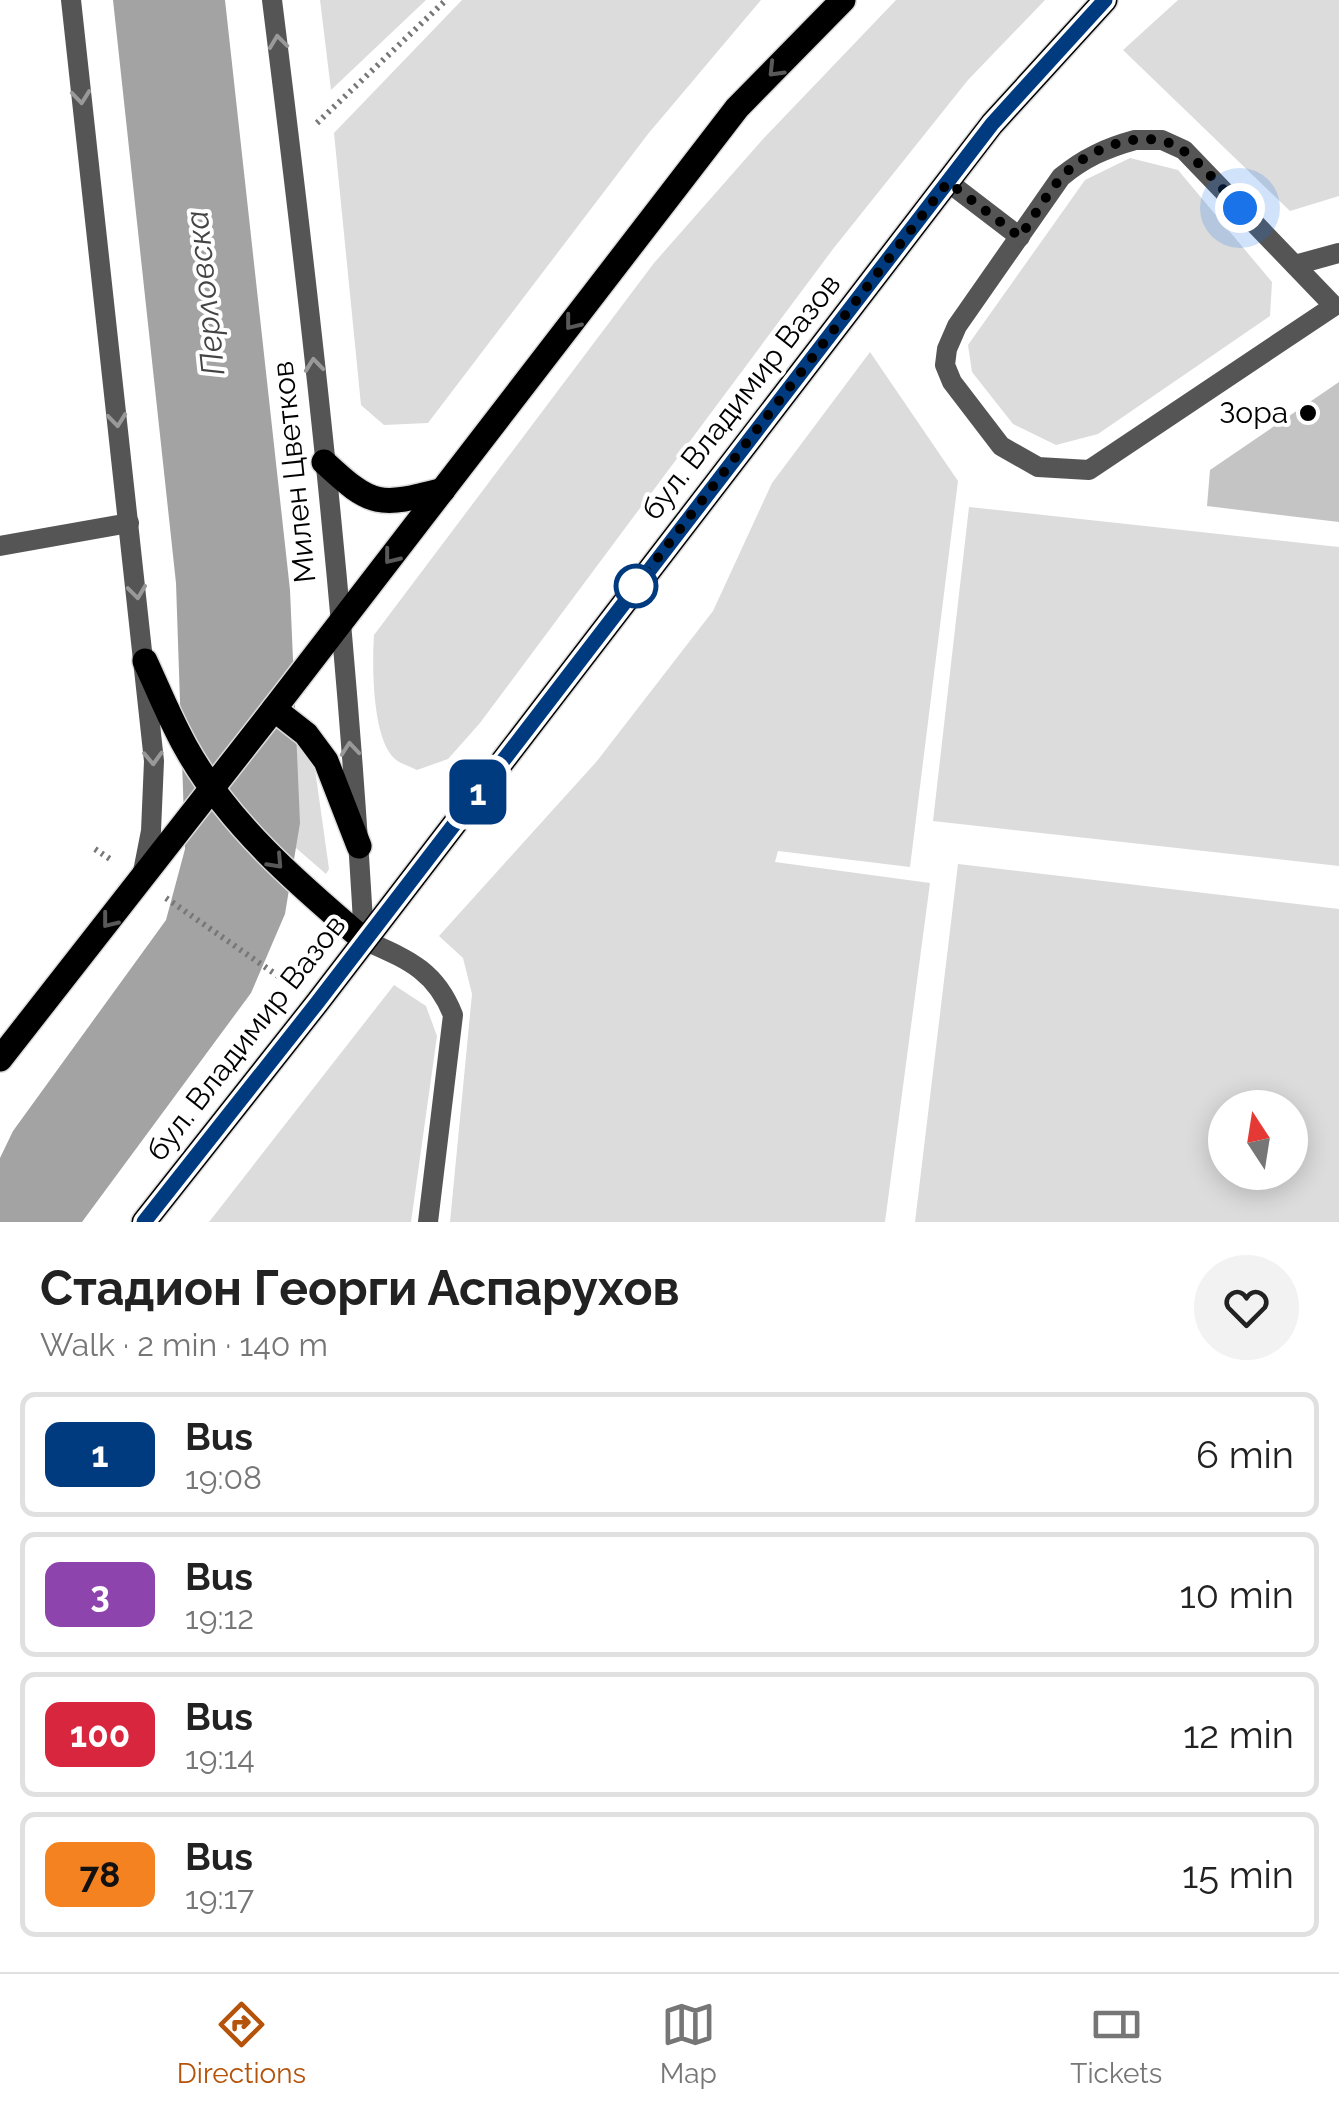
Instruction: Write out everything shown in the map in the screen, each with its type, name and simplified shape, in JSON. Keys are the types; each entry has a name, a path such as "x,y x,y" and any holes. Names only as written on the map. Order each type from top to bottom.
{"main road":[{"path":"0,1059 738,108 842,0"},
{"name":"бул. Владимир Вазов","path":"144,1222 992,124 1105,0"},
{"path":"324,462 357,493 381,502 404,501 443,490"},
{"path":"146,661 184,746 212,788 282,870 364,940"},
{"path":"274,710 306,734 326,762 359,846"}],"street":[{"path":"70,0 146,661 154,761 150,831 141,881"},
{"name":"Милен Цветков","path":"272,0 324,462 364,940"},
{"path":"1135,140 1162,140 1184,150 1295,265 1336,305 1089,470 1038,467 1001,446 952,382 945,364 957,326 1061,178 1104,148 1135,140"},
{"path":"948,182 1020,237"},
{"path":"1295,265 1339,253"},
{"path":"0,546 129,523"},
{"path":"364,940 414,964 443,988 454,1014 428,1222"}],"path":[{"path":"291,147 446,0"},
{"path":"94,849 110,860"},
{"path":"164,897 292,986"}],"shaded area":[{"path":"320,0 426,0 331,90"},
{"path":"462,0 761,0 648,134 428,423 384,425 361,405 334,133"},
{"path":"896,0 1045,0 968,80 833,249 480,723 448,759 417,770 397,761 387,749 378,719 374,635 654,263 763,139"},
{"path":"1178,0 1339,0 1339,196 1290,211 1123,50"},
{"path":"1130,158 1178,170 1272,282 1270,316 1098,434 1056,445 1013,424 972,372 968,345 1085,180"},
{"path":"870,352 958,481 910,867 778,851 775,862 930,883 885,1222 450,1222 472,994 463,958 439,936 597,761 713,611 772,483"},
{"path":"969,507 1339,547 1339,866 933,821"},
{"path":"295,743 306,750 315,769 329,869 326,874 273,828"},
{"path":"958,864 1339,909 1339,1222 915,1222"},
{"path":"394,985 426,1006 437,1036 411,1222 209,1222"}],"water":[{"name":"Перловска","path":"113,0 225,0 290,590 300,823 285,914 251,993 82,1222 0,1222 0,1158 13,1131 166,920 185,849 176,583"}],"building":[{"path":"1339,382 1339,522 1207,506 1210,470"}],"bus line":[{"name":"1","path":"144,1222 317,1003 992,124 1105,0"}],"place":[{"name":"Зора","path":"1308,413"}],"route":[{"path":"636,586 948,182 1020,237 1061,178 1080,162 1104,148 1135,140 1162,140 1184,150 1240,208"}]}
